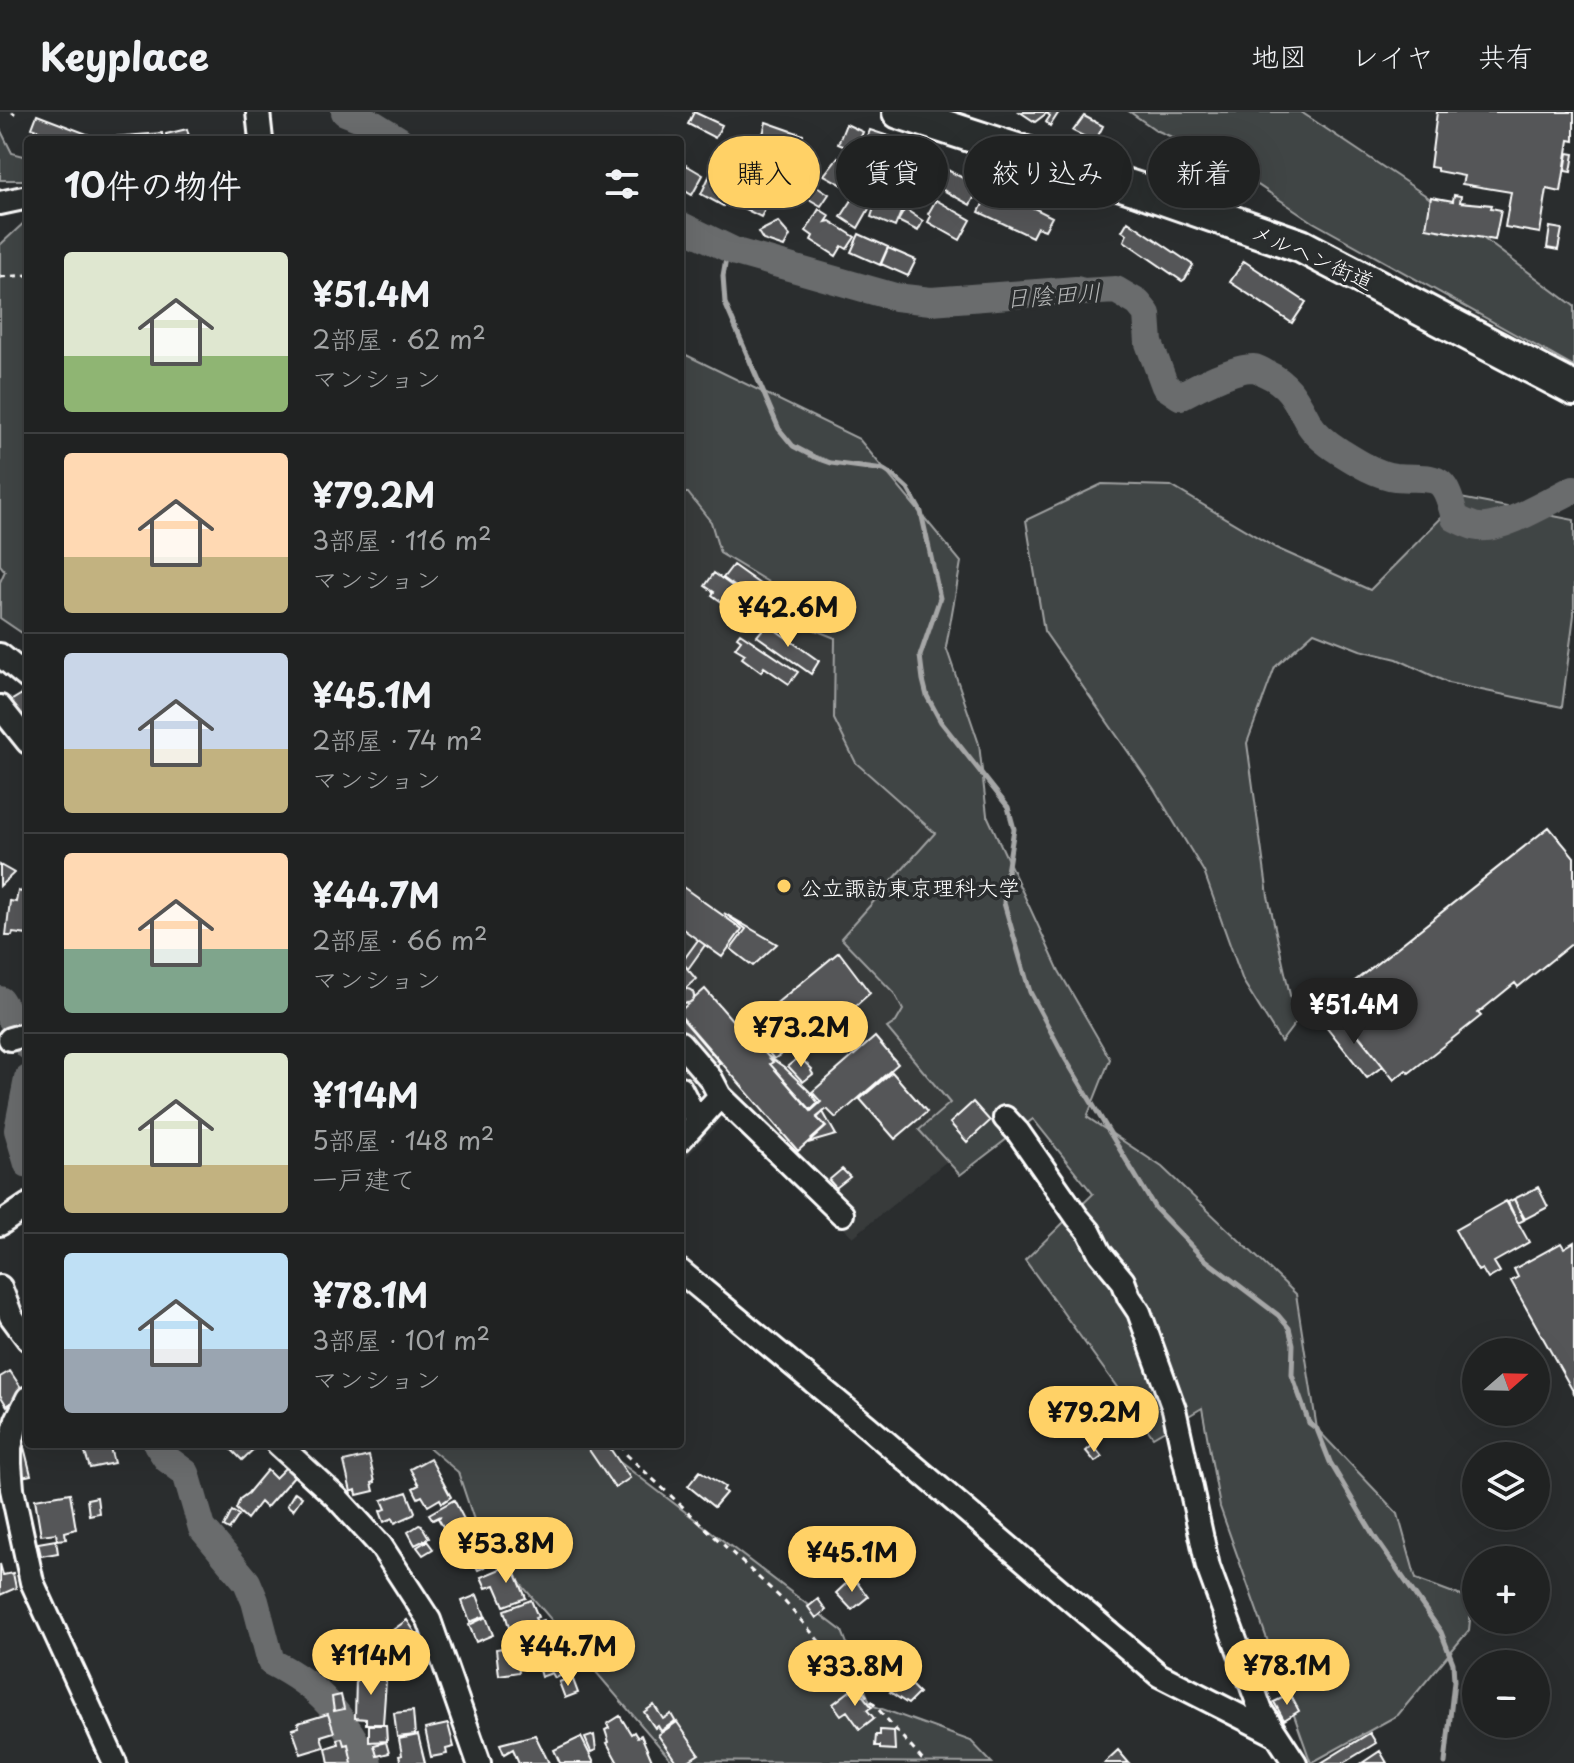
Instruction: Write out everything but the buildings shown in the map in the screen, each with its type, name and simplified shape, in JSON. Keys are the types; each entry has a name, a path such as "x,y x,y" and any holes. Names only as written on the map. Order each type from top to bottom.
{"highway":[{"name":"メルヘン街道","path":"899,112 1181,203 1301,246 1574,389"}],"street":[{"path":"258,112 261,136"},
{"path":"0,203 24,198"},
{"path":"0,655 24,675"},
{"path":"0,707 24,737"},
{"path":"684,1048 711,1079 720,1096 842,1214"},
{"path":"684,1096 697,1121"},
{"path":"684,1136 720,1096"},
{"path":"1005,1118 1089,1231 1100,1253 1123,1281 1139,1312 1174,1409 1208,1567 1261,1711 1295,1763"},
{"path":"0,1224 24,1208"},
{"path":"684,1274 1159,1675 1273,1733"},
{"path":"0,1287 11,1316 24,1334"},
{"path":"24,1403 10,1447 10,1464 12,1489 32,1582 115,1763"},
{"path":"282,1448 337,1498 381,1546 429,1620 479,1763"}],"path":[{"path":"0,277 24,275"},
{"path":"623,1448 785,1602 925,1763"}],"shaded area":[{"path":"1130,112 1301,112 1425,195 1574,306 1574,367 1313,222 1260,186 1260,136 1170,136"},
{"path":"0,129 12,153 24,156 24,180 0,180"},
{"path":"24,223 24,634 0,618 0,582 5,571 0,565 0,245"},
{"path":"684,354 859,439 961,562 946,647 979,744 987,815 1059,971 1110,1059 1087,1117 1162,1167 1296,1294 1317,1429 1398,1514 1416,1579 1462,1596 1462,1634 1466,1634 1398,1715 1311,1763 1220,1507 1202,1408 1153,1437 1025,1260 1093,1194 1033,1119 960,1175 919,1130 950,1103 887,1028 896,1022 903,1010 894,993 841,938 935,833 856,763 834,719 835,638 780,616 793,597 720,553 711,522 688,493 684,493"},
{"path":"1102,484 1171,486 1276,548 1370,590 1461,498 1574,520 1574,615 1562,707 1448,683 1397,659 1360,650 1314,632 1275,667 1247,743 1268,896 1296,1022 1281,1042 1243,981 1204,872 1154,789 1044,631 1026,520"},
{"name":"公立諏訪東京理科大学","path":"684,493 688,493 711,522 720,553 794,597 780,616 836,638 834,719 856,763 935,833 841,938 894,993 903,1010 896,1022 887,1028 950,1103 920,1130 947,1161 853,1237 725,1116 684,1160"},
{"path":"430,1448 601,1448 842,1631 871,1705 971,1741 992,1763 672,1761 479,1535 458,1472"}],"waterway":[{"name":"日陰田川","path":"345,112 392,136"},
{"name":"日陰田川","path":"684,227 736,252 895,297 931,301 1116,290 1138,303 1147,314 1149,343 1165,386 1180,396 1227,374 1258,369 1286,388 1311,426 1330,445 1380,474 1436,481 1446,492 1455,518 1472,526 1501,524 1574,489"},
{"path":"728,247 723,276 725,303 779,429 793,446 814,457 831,463 884,470 908,489 921,512 940,598 920,656 923,680 927,696 941,722 1008,807 1014,829 1004,903 1030,992 1066,1060 1155,1208 1203,1258 1278,1315 1289,1328 1293,1344 1292,1375 1309,1423 1317,1429 1330,1462 1374,1536 1441,1632 1453,1663 1454,1681 1445,1763"},
{"path":"0,1000 24,1039"},
{"path":"24,1099 18,1130 24,1150"},
{"path":"160,1448 167,1459 186,1473 202,1528 247,1582 271,1662 317,1692 338,1716 368,1763"}],"place":[{"name":"公立諏訪東京理科大学","path":"784,886"}]}
